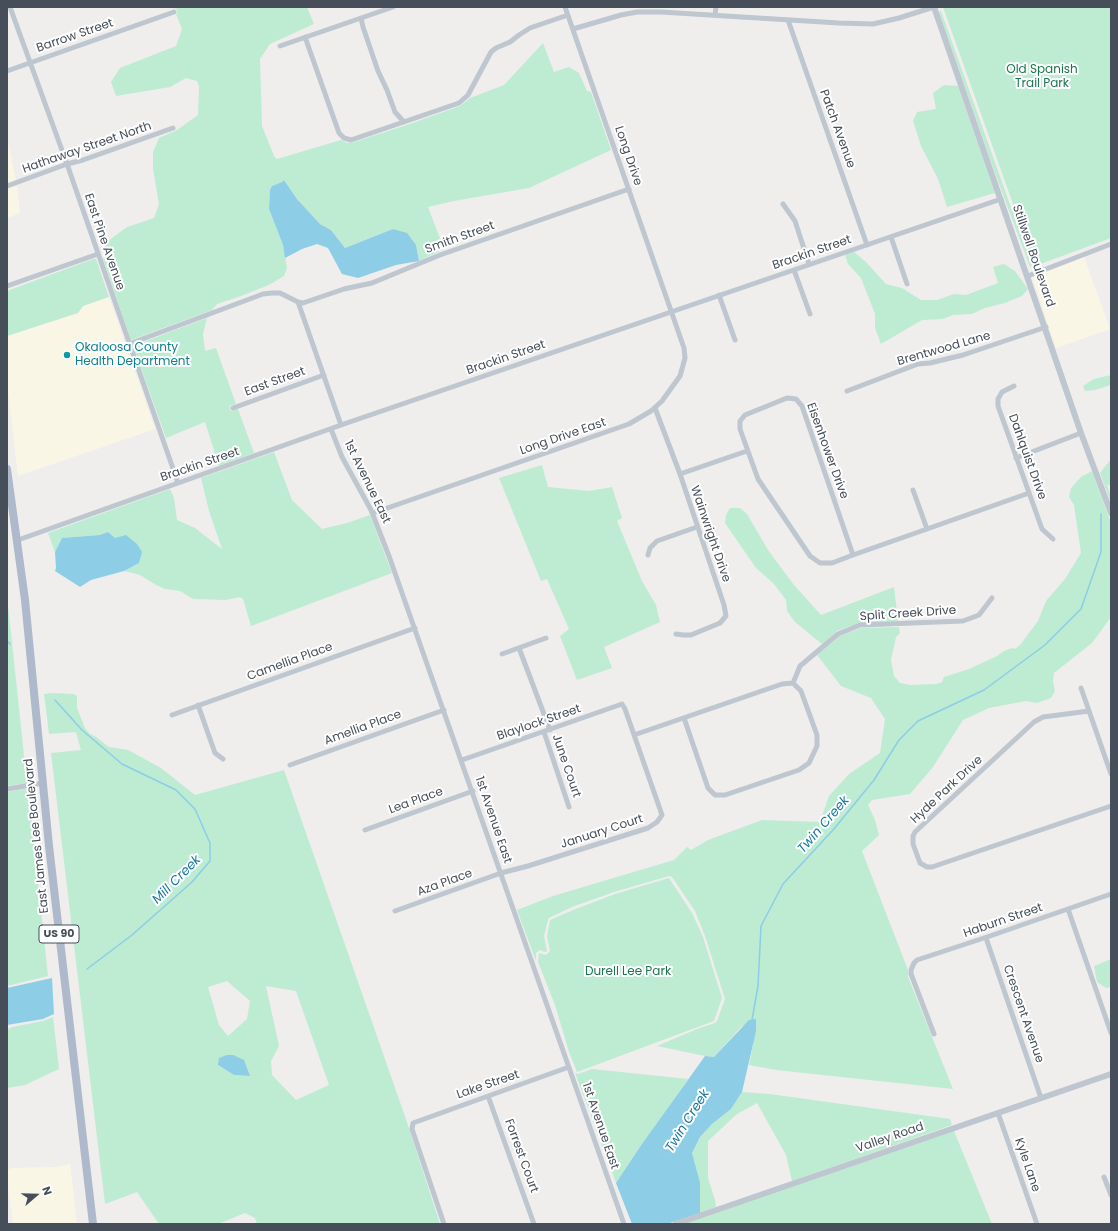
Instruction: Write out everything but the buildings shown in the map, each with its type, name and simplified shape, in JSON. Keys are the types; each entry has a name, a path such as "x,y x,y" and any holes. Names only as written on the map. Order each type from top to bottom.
{"main road":[{"name":"East James Lee Boulevard","path":"7,469 18,540 25,600 43,783 93,1224"}],"street":[{"name":"East Pine Avenue","path":"10,7 29,63 67,164 178,483"},
{"path":"280,46 361,18 377,10 393,7"},
{"name":"Long Drive","path":"565,7 671,312"},
{"path":"716,7 716,15"},
{"path":"573,29 621,15 637,12 661,12 873,24 899,18 934,7"},
{"name":"Stillwell Boulevard","path":"934,7 1046,327 1081,433 1111,512"},
{"name":"Barrow Street","path":"7,71 174,12"},
{"path":"306,37 341,136 347,140 353,140 459,103 468,95 491,52 496,48 510,42 530,28 568,15"},
{"path":"361,18 378,71 387,90 394,112 404,122"},
{"name":"Patch Avenue","path":"788,20 867,245"},
{"name":"Hathaway Street North","path":"7,186 174,128"},
{"name":"Smith Street","path":"298,302 303,302 379,280 440,255 629,189"},
{"name":"Brackin Street","path":"18,540 341,425 1001,199"},
{"path":"783,204 795,221 809,264"},
{"path":"891,237 907,284"},
{"path":"1028,276 1111,244"},
{"path":"7,286 98,254"},
{"path":"794,270 810,314"},
{"path":"129,344 267,293 280,293 298,302"},
{"path":"719,295 735,340"},
{"name":"1st Avenue East","path":"298,302 341,425"},
{"name":"Long Drive East","path":"373,513 635,422 655,408 668,394 678,380 684,366 684,348 671,312"},
{"name":"Brentwood Lane","path":"847,391 918,364 930,363 963,355 1046,327"},
{"name":"East Street","path":"233,408 324,375"},
{"name":"Dahlquist Drive","path":"1014,386 1002,392 998,399 998,406 1042,529 1053,539"},
{"name":"Eisenhower Drive","path":"853,555 802,406 796,399 787,398 745,415 740,421 740,429 758,479 810,556 820,563 832,563 1029,493"},
{"name":"Wainwright Drive","path":"655,408 680,474 724,605 726,616 720,623 691,635 676,634"},
{"name":"1st Avenue East","path":"331,429 342,457 373,513 462,760 624,1224"},
{"path":"1016,458 1081,433"},
{"path":"680,474 748,451"},
{"path":"913,490 927,529"},
{"path":"648,555 650,548 657,541 697,527"},
{"name":"Split Creek Drive","path":"793,683 800,666 838,634 860,625 963,621 979,615 992,598"},
{"name":"Camellia Place","path":"172,715 415,628"},
{"path":"502,654 546,638"},
{"path":"519,648 550,730"},
{"path":"634,735 782,684 793,683 802,691 817,735 817,746 809,763 799,770 725,795 715,796 708,788 684,718"},
{"path":"1080,688 1111,774"},
{"name":"Blaylock Street","path":"462,760 622,704"},
{"name":"January Court","path":"501,873 528,866 648,828 657,822 662,815 622,704"},
{"path":"198,705 215,753 223,759"},
{"name":"Amellia Place","path":"290,765 444,710"},
{"name":"Hyde Park Drive","path":"1089,711 1043,717 1034,722 915,832 913,836 913,844 920,863 927,867 932,867 1111,806"},
{"name":"June Court","path":"544,732 569,807"},
{"path":"7,789 43,783"},
{"name":"Lea Place","path":"365,830 473,792"},
{"name":"Aza Place","path":"395,911 501,873"},
{"name":"Haburn Street","path":"934,1034 911,974 912,966 917,960 986,938 1111,894"},
{"path":"1068,909 1111,1032"},
{"name":"Crescent Avenue","path":"986,938 1041,1098"},
{"name":"Lake Street","path":"444,1224 412,1129 413,1123 569,1067"},
{"name":"Valley Road","path":"676,1224 1111,1074"},
{"name":"Forrest Court","path":"488,1096 534,1224"},
{"name":"Kyle Lane","path":"998,1113 1037,1224"},
{"path":"1104,1177 1111,1196"}],"shaded area":[{"path":"7,137 16,180 7,183"},
{"path":"17,186 20,213 7,218 7,189"},
{"path":"1084,257 1110,329 1056,348 1032,277"},
{"path":"109,297 155,429 18,476 7,382 7,336 78,313 83,306"},
{"path":"70,1164 77,1224 13,1224 7,1187 7,1170 12,1168 56,1167"}],"green space":[{"path":"173,7 307,7 314,24 270,44 260,59 262,126 274,156 277,159 341,140 347,143 354,142 460,106 470,98 504,85 543,43 554,72 569,67 579,73 587,91 591,92 611,150 529,188 428,207 444,249 419,261 416,245 393,229 345,248 331,230 320,224 297,199 284,180 272,186 270,191 269,209 283,245 287,268 284,276 269,285 217,304 212,310 131,340 103,259 105,258 104,244 127,227 154,218 159,204 153,169 153,152 159,138 177,130 198,115 199,86 197,81 186,78 170,87 116,96 111,82 120,68 176,46 182,29 176,14 178,14 176,8 174,9"},
{"name":"Old Spanish Trail Park","path":"943,7 1111,7 1111,238 1035,266"},
{"path":"941,11 1032,266 1030,267 993,168 939,12"},
{"path":"944,85 958,86 995,193 947,207 938,179 921,146 913,121 917,112 936,109 933,93"},
{"path":"854,252 866,262 886,284 902,288 921,300 937,300 954,294 966,295 998,283 993,267 1004,264 1015,271 1028,289 1022,296 1005,303 985,308 972,314 953,315 943,319 922,320 881,344 875,328 875,314 861,278 848,264 845,255"},
{"path":"96,259 109,297 83,306 78,313 7,336 7,291"},
{"path":"207,318 203,334 205,351 216,348 236,404 229,406 231,411 238,409 254,453 219,466 205,422 166,438 133,346"},
{"path":"1111,375 1111,385 1095,390 1085,391 1083,386 1094,379"},
{"path":"274,452 292,500 322,529 347,523 370,515 392,573 251,626 243,599 240,597 226,600 193,599 180,591 165,589 140,575 124,571 139,563 108,532 100,535 62,538 55,552 48,533 170,489 174,498 177,520 195,528 222,549 209,511 201,478"},
{"path":"1111,459 1111,486 1107,484 1111,497 1111,503 1100,473"},
{"path":"542,465 548,487 589,491 612,487 622,518 617,521 642,581 656,605 660,622 604,647 612,668 577,680 560,636 569,629 547,579 541,581 499,478"},
{"path":"1092,471 1111,523 1111,617 1092,643 1054,673 1053,682 1055,691 1051,698 1037,703 1026,701 989,708 963,720 933,767 910,794 872,800 868,805 875,820 879,835 862,851 908,970 908,977 953,1089 776,1070 749,1065 753,1044 742,1026 714,1057 657,1046 715,1023 725,999 705,936 695,911 672,877 669,876 614,892 572,907 549,918 544,936 547,951 545,952 540,950 536,953 536,961 517,910 553,896 674,860 687,847 691,850 708,840 762,820 820,822 829,796 849,774 880,753 885,719 871,698 841,686 817,655 840,636 861,628 899,627 900,633 896,637 891,660 894,676 900,683 910,685 937,684 942,682 944,677 969,669 997,656 1004,651 1012,648 1015,649 1020,645 1038,621 1046,601 1065,579 1081,553 1074,505 1069,497 1071,488 1081,477"},
{"path":"730,508 740,508 747,514 768,550 794,585 821,615 894,587 898,621 859,623 837,631 822,644 795,622 787,611 786,600 774,584 756,568 725,523 726,515"},
{"path":"7,596 27,783 7,786"},
{"path":"44,694 73,694 77,696 77,708 85,728 90,734 109,747 128,750 161,768 195,795 284,770 408,1125 440,1224 257,1224 255,1218 245,1213 218,1224 159,1224 137,1192 105,1204 51,753 81,750 76,732 49,734","holes":["227,981 250,1001 247,1019 228,1036 219,1025 208,987","266,986 296,991 329,1085 296,1100 272,1075 271,1061 279,1046","218,1065 250,1076 234,1075"]},
{"path":"28,788 48,976 7,986 7,792"},
{"name":"Durell Lee Park","path":"669,878 692,913 703,937 722,998 714,1021 577,1072 569,1052 555,1005 538,962 539,953 546,955 550,951 547,936 550,920 615,894"},
{"path":"1111,959 1111,987 1106,988 1097,982 1094,966"},
{"path":"53,1017 59,1069 25,1085 7,1088 7,1030 12,1027 43,1021"},
{"path":"592,1069 688,1079 616,1183 575,1073 578,1074"},
{"path":"742,1092 770,1094 950,1119 952,1125 792,1181 786,1155 757,1103 737,1114 708,1141 708,1178 716,1207 700,1213 692,1153 700,1137 712,1124 731,1109"},
{"path":"954,1131 992,1224 685,1224"}],"water":[{"path":"284,180 297,199 320,224 331,230 345,248 393,229 407,233 416,245 419,261 396,265 358,278 342,274 328,248 317,244 302,249 285,258 283,245 269,209 270,190 272,186"},
{"path":"108,532 115,538 126,535 137,544 142,552 139,563 124,571 91,580 80,587 55,571 55,552 62,538 100,535"},
{"path":"52,978 54,1014 43,1019 7,1025 7,988"},
{"path":"756,1019 756,1031 742,1092 731,1109 712,1124 700,1137 692,1153 700,1183 700,1213 667,1224 632,1224 616,1183 705,1056 714,1057 749,1020"},
{"path":"227,1055 233,1055 244,1060 250,1076 234,1075 218,1065 219,1058"}],"waterway":[{"name":"Twin Creek","path":"752,1020 758,986 761,926 783,884 833,830 874,780 899,740 918,721 984,690 1045,645 1081,609 1101,552 1101,514"},
{"name":"Mill Creek","path":"7,641 10,644"},
{"name":"Mill Creek","path":"55,700 82,730 122,764 176,790 195,809 210,843 210,861 192,882 132,935 87,969"}],"place":[{"name":"Okaloosa County Health Department","path":"67,355"}]}
